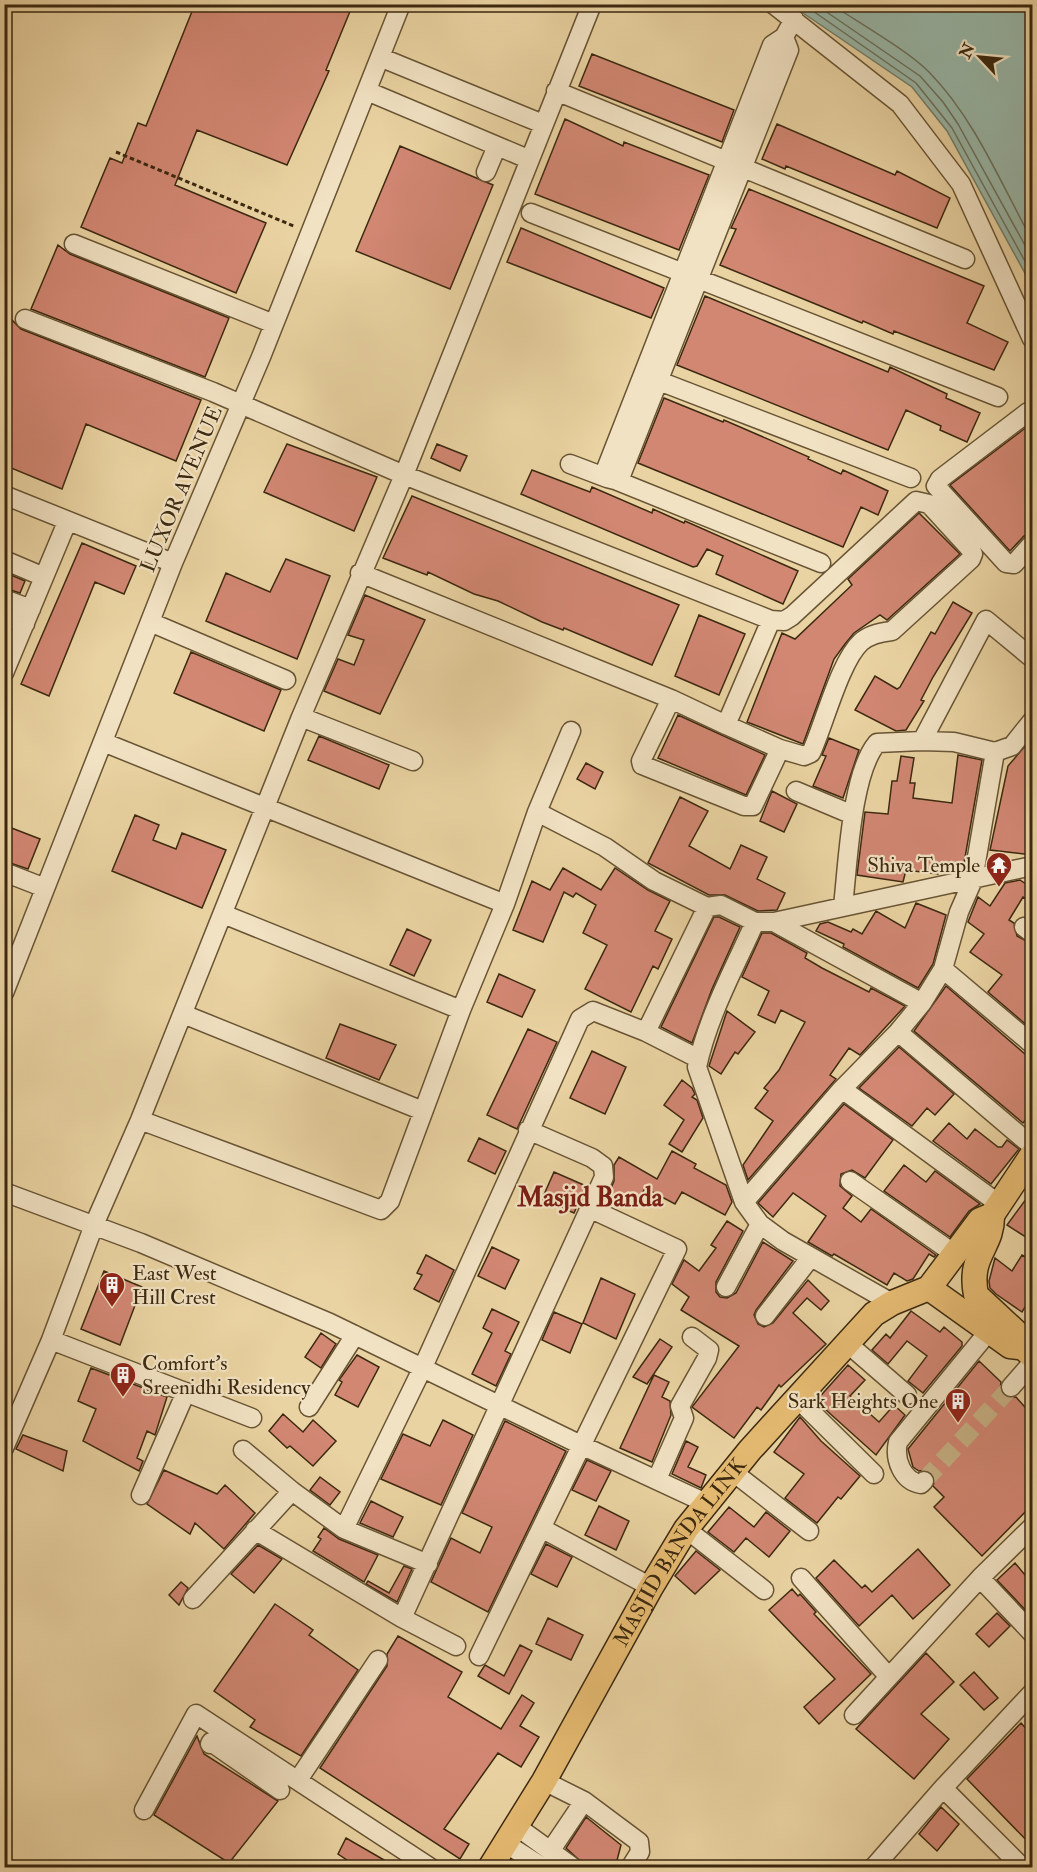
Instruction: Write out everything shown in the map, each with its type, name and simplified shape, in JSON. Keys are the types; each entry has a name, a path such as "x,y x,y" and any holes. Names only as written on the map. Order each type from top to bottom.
{"main road":[{"path":"1015,1345 929,1288 981,1220 995,1210 1029,1168"},
{"path":"995,1210 992,1227 974,1265 975,1291 980,1301 1015,1345"},
{"name":"MASJID BANDA LINK","path":"490,1868 544,1781 651,1587 687,1529 750,1450 799,1400 847,1342 874,1314 929,1288"}],"street":[{"name":"LUXOR AVENUE","path":"4,993 8,974 45,888 173,563 241,404 382,58 401,4"},
{"path":"4,1448 51,1340 94,1226 140,1120 360,573 404,475 528,159 592,4"},
{"path":"773,4 900,104 961,184 1032,339"},
{"path":"611,479 606,469 690,276 735,164 772,45 784,38 794,19"},
{"path":"382,58 543,124"},
{"path":"367,91 528,159"},
{"path":"556,91 965,259"},
{"path":"486,172 497,146"},
{"path":"531,213 998,397"},
{"path":"74,244 274,324"},
{"path":"611,479 622,472 659,381 690,276"},
{"path":"25,319 241,404 404,475 771,620 784,621 792,616 916,501 929,504 973,554 892,631 879,633 862,642 848,661 811,753 804,756 726,725 671,699 360,573"},
{"path":"659,381 911,478"},
{"path":"1032,412 1028,412 948,472 937,482 936,486 1006,563 1014,564 1032,544"},
{"path":"570,464 820,563"},
{"path":"4,495 173,563"},
{"path":"4,673 40,575 67,522"},
{"path":"4,560 40,575"},
{"path":"4,599 26,613"},
{"path":"4,616 26,613"},
{"path":"726,725 771,620"},
{"path":"922,741 986,620 1032,658"},
{"path":"150,622 286,680"},
{"path":"671,699 641,761 648,770 744,806 753,806 780,748"},
{"path":"301,717 413,761"},
{"path":"843,906 853,816 868,753 877,743 954,742 995,752 1012,746 1032,721"},
{"path":"140,1120 381,1210 390,1201 461,1010 505,904 537,812 571,731"},
{"path":"102,741 505,904"},
{"path":"744,1202 842,1089 898,1032 922,1003 943,969 959,912 973,880 995,752"},
{"path":"796,791 853,816"},
{"path":"537,812 605,847 654,881 707,907 721,905 755,922 774,922 1032,866"},
{"path":"4,872 45,888"},
{"path":"646,1032 707,907"},
{"path":"223,914 461,1010"},
{"path":"755,922 705,1033 697,1067 744,1202 760,1224 892,1304"},
{"path":"774,922 922,1003"},
{"path":"943,969 1032,1044"},
{"path":"344,1529 423,1367 580,1019 593,1011 646,1032 699,1059"},
{"path":"183,1014 423,1111"},
{"path":"898,1032 1032,1146"},
{"path":"842,1089 995,1210"},
{"path":"402,1618 604,1177 603,1166 592,1158 528,1130"},
{"path":"850,1181 956,1255"},
{"path":"4,1192 94,1226 355,1335 708,1504"},
{"path":"479,1656 543,1529 677,1249 589,1208"},
{"path":"726,1287 760,1224"},
{"path":"765,1316 811,1257"},
{"path":"309,1407 355,1335"},
{"path":"657,1479 684,1418 680,1406 707,1358 709,1350 692,1337"},
{"path":"51,1340 252,1418"},
{"path":"847,1342 907,1395"},
{"path":"1011,1387 1015,1345"},
{"path":"924,1481 921,1484 915,1483 899,1467 895,1454 898,1442 1015,1345"},
{"path":"141,1495 186,1392"},
{"path":"799,1400 874,1474"},
{"path":"243,1450 292,1491 344,1529 428,1564"},
{"path":"733,1472 808,1532"},
{"path":"193,1599 292,1491"},
{"path":"854,1715 980,1578 1032,1527"},
{"path":"543,1529 651,1587"},
{"path":"687,1529 764,1590"},
{"path":"255,1530 402,1618 456,1646"},
{"path":"801,1578 889,1677"},
{"path":"980,1578 1032,1633"},
{"path":"298,1780 378,1660"},
{"path":"873,1868 942,1788 1032,1693"},
{"path":"144,1810 196,1714 213,1739 280,1790"},
{"path":"213,1739 298,1780 431,1868"},
{"path":"544,1781 584,1801 639,1842 640,1852 630,1868"},
{"path":"942,1788 1023,1868"},
{"path":"551,1850 584,1801"},
{"path":"510,1835 551,1850 574,1868"},
{"path":"510,1835 544,1868"}],"path":[{"path":"116,152 309,233"}],"water":[{"path":"795,5 1032,5 1032,286 947,131 912,87 803,13"}],"building":[{"path":"195,4 353,4 326,70 329,71 287,165 197,130 175,185 266,223 236,293 81,227 110,158 122,163 138,123 146,126"},
{"path":"592,54 734,110 722,142 579,86"},
{"path":"565,119 623,146 624,142 709,175 679,250 535,194"},
{"path":"777,124 895,175 897,171 950,198 937,228 786,166 785,169 762,159"},
{"path":"400,146 493,185 450,289 356,251"},
{"path":"749,189 984,286 967,323 1008,342 994,370 894,331 893,334 863,321 862,323 720,265 736,229 731,228"},
{"path":"521,228 664,288 651,318 507,262"},
{"path":"58,245 70,254 229,318 205,377 31,309"},
{"path":"705,296 888,372 890,367 947,394 946,398 980,413 967,442 940,430 941,426 906,410 888,450 677,365"},
{"path":"11,319 21,329 201,400 176,461 86,424 62,489 4,465 4,335"},
{"path":"664,398 723,422 724,420 809,457 808,459 841,474 843,470 888,491 878,515 861,507 843,547 638,463"},
{"path":"1032,423 1032,533 1024,536 1010,551 950,485"},
{"path":"287,444 377,477 354,531 264,492"},
{"path":"437,444 467,456 460,471 431,458"},
{"path":"532,470 590,492 592,487 652,513 653,509 684,523 685,521 798,571 783,604 716,574 723,556 707,549 697,566 693,567 521,494"},
{"path":"412,496 679,605 652,665 564,628 563,630 542,622 498,601 474,594 428,572 427,575 383,558"},
{"path":"919,513 960,554 887,620 880,615 854,633 834,659 803,744 747,722 782,633 795,639 852,585 848,579"},
{"path":"82,543 136,566 124,594 95,582 49,696 21,684"},
{"path":"286,559 330,576 297,659 206,621 226,573 270,592"},
{"path":"4,572 25,581 20,593 4,588"},
{"path":"365,595 425,620 380,714 324,691 338,659 354,665 364,640 348,635"},
{"path":"953,602 972,613 933,677 921,700 924,701 906,730 896,731 855,710 875,676 897,689 900,687 931,632 935,634"},
{"path":"699,615 745,634 719,695 675,676"},
{"path":"191,652 281,690 264,731 174,693"},
{"path":"678,715 765,755 746,795 658,758"},
{"path":"319,736 389,765 379,789 308,760"},
{"path":"829,738 859,750 843,798 813,786 826,756 822,755"},
{"path":"1032,738 1032,855 990,850 1008,766"},
{"path":"958,755 982,760 963,869 939,866 938,874 906,870 903,882 857,875 865,812 888,814 892,781 897,781 901,756 914,758 910,783 915,783 913,798 952,803"},
{"path":"586,763 603,772 595,789 577,779"},
{"path":"772,791 797,804 784,832 760,821"},
{"path":"680,797 708,811 689,846 730,869 741,845 767,857 757,879 785,893 777,910 758,911 725,895 709,895 648,863"},
{"path":"135,815 159,825 153,840 176,849 182,833 226,850 202,908 112,871"},
{"path":"9,827 40,839 28,869 4,861 4,840"},
{"path":"563,868 601,890 615,868 648,890 670,901 655,931 672,939 658,969 653,966 631,1012 585,989 607,945 583,933 596,905 576,893 573,897 564,892 543,942 513,930 532,881 550,890"},
{"path":"1020,880 1032,888 1032,902 1023,897 1009,920 1014,923 1017,936 1032,944 1030,1028 988,992 1002,975 970,952 984,934 968,922 978,897 990,906 1005,883"},
{"path":"916,903 946,915 933,964 918,988 843,947 844,944 816,931 820,924 828,922 862,934 876,911 905,928"},
{"path":"714,917 740,927 712,989 692,1043 661,1027"},
{"path":"407,929 431,940 414,976 390,965"},
{"path":"762,933 771,933 807,953 805,958 822,968 869,992 871,988 905,1006 860,1055 849,1048 830,1075 836,1079 748,1180 743,1165 773,1121 755,1108 768,1091 764,1088 779,1070 805,1022 781,1010 775,1023 758,1015 769,991 742,977"},
{"path":"499,974 535,990 522,1017 487,1002"},
{"path":"946,986 1032,1060 1032,1112 1023,1123 914,1031"},
{"path":"727,1011 755,1032 738,1054 735,1052 721,1074 709,1066"},
{"path":"340,1024 396,1045 379,1080 326,1058"},
{"path":"528,1029 557,1042 517,1129 487,1115"},
{"path":"899,1047 954,1094 935,1115 927,1108 912,1126 859,1088"},
{"path":"592,1051 626,1067 605,1114 570,1098"},
{"path":"682,1080 692,1088 695,1094 692,1097 697,1100 703,1118 682,1152 669,1144 684,1120 664,1105"},
{"path":"844,1104 893,1140 865,1178 852,1170 841,1174 840,1186 852,1196 843,1208 861,1222 871,1209 936,1255 934,1257 929,1254 913,1279 907,1281 894,1273 887,1285 834,1254 832,1256 808,1242 826,1216 793,1193 773,1217 758,1203"},
{"path":"949,1123 967,1139 975,1129 998,1147 1002,1147 1007,1140 1019,1149 991,1184 933,1141"},
{"path":"479,1138 506,1151 495,1174 468,1161"},
{"path":"672,1151 696,1164 694,1168 726,1185 732,1202 725,1215 682,1192 675,1204 645,1188 635,1208 608,1195 614,1181 614,1165 619,1157 657,1179"},
{"path":"904,1165 926,1182 935,1171 980,1204 969,1211 950,1237 884,1191"},
{"path":"554,1172 586,1186 574,1213 542,1199"},
{"path":"1032,1191 1032,1241 1007,1225"},
{"path":"727,1221 743,1231 716,1282 716,1292 720,1297 727,1298 736,1293 763,1242 793,1261 756,1310 754,1315 758,1324 764,1327 773,1323 808,1280 829,1301 821,1310 807,1298 793,1313 826,1344 781,1387 779,1385 761,1410 757,1407 734,1438 692,1407 739,1346 681,1310 689,1297 672,1284 684,1260 699,1271 716,1248 711,1245"},
{"path":"492,1247 519,1260 505,1289 478,1276"},
{"path":"426,1255 454,1270 439,1302 414,1289 422,1275 417,1273"},
{"path":"1022,1255 1032,1261 1032,1296 1022,1312 996,1294 990,1288 989,1281 995,1258 1012,1271"},
{"name":"East West Hill Crest","path":"104,1271 142,1287 120,1345 81,1329"},
{"path":"601,1278 635,1294 616,1339 583,1323"},
{"path":"492,1309 519,1322 505,1351 511,1354 496,1386 472,1374 492,1333 483,1328"},
{"path":"911,1311 940,1332 944,1327 962,1342 962,1346 923,1393 908,1381 927,1356 907,1341 888,1364 872,1350 886,1334 890,1338"},
{"path":"554,1312 582,1324 570,1353 542,1340"},
{"path":"321,1333 336,1344 321,1368 305,1357"},
{"path":"660,1339 672,1347 647,1384 633,1377"},
{"path":"357,1355 379,1367 358,1407 335,1395 342,1382 339,1380"},
{"path":"979,1361 1001,1382 1000,1390 1003,1395 1009,1398 1016,1397 1032,1415 1032,1505 982,1556 934,1507 944,1497 933,1486 935,1479 931,1473 926,1470 919,1471 913,1467 908,1449"},
{"path":"848,1365 865,1380 850,1396 879,1422 894,1405 905,1415 876,1455 816,1401"},
{"path":"91,1368 167,1397 155,1435 147,1431 137,1458 143,1461 139,1471 83,1441 96,1409 78,1401"},
{"path":"654,1375 669,1382 662,1397 670,1401 671,1415 652,1462 620,1448"},
{"path":"283,1414 303,1432 313,1420 336,1441 313,1466 290,1446 287,1448 269,1431"},
{"path":"800,1417 821,1441 860,1476 841,1499 838,1497 817,1523 785,1498 804,1474 774,1452"},
{"path":"443,1420 473,1435 441,1505 381,1479 403,1434 430,1446"},
{"path":"505,1421 566,1451 488,1612 431,1582 451,1538 480,1553 492,1527 462,1513"},
{"path":"23,1435 67,1451 63,1471 16,1449"},
{"path":"686,1441 698,1447 688,1467 706,1475 701,1488 672,1474"},
{"path":"587,1460 611,1471 596,1501 572,1490"},
{"path":"164,1470 217,1494 225,1485 255,1513 224,1549 195,1523 190,1534 147,1504"},
{"path":"320,1477 340,1492 330,1505 310,1490"},
{"path":"371,1501 403,1517 393,1537 360,1523"},
{"path":"599,1506 629,1521 616,1550 585,1535"},
{"path":"729,1507 754,1527 766,1512 790,1531 769,1557 746,1538 734,1552 708,1532"},
{"path":"324,1528 339,1539 378,1555 364,1582 313,1551 321,1539 318,1537"},
{"path":"546,1544 572,1557 557,1587 531,1574"},
{"path":"258,1545 282,1559 254,1593 231,1574"},
{"path":"918,1549 950,1585 913,1619 892,1595 859,1626 816,1578 834,1560 862,1588 865,1585 872,1592"},
{"path":"696,1551 720,1570 695,1594 675,1576"},
{"path":"1015,1563 1025,1575 1032,1568 1032,1617 997,1580"},
{"path":"404,1566 412,1569 397,1602 366,1584 368,1581 389,1593"},
{"path":"181,1582 188,1588 179,1605 169,1595"},
{"path":"792,1589 798,1596 800,1594 816,1612 814,1614 871,1674 819,1724 804,1707 835,1679 769,1610"},
{"path":"275,1604 313,1630 309,1635 358,1670 301,1756 250,1727 255,1720 214,1691"},
{"path":"997,1613 1010,1626 989,1647 976,1634"},
{"path":"548,1618 583,1635 571,1660 536,1644"},
{"path":"398,1636 462,1672 448,1697 501,1729 522,1695 534,1703 520,1726 539,1737 521,1767 498,1753 444,1829 469,1844 460,1859 320,1768 387,1666 387,1654"},
{"path":"520,1645 532,1651 509,1694 478,1676 485,1665 504,1676"},
{"path":"926,1653 954,1682 921,1714 949,1739 914,1779 856,1729"},
{"path":"974,1672 998,1698 984,1710 960,1685"},
{"path":"1021,1723 1032,1735 1032,1846 967,1779"},
{"path":"197,1736 204,1754 278,1801 229,1863 154,1815"},
{"path":"941,1807 959,1824 937,1851 919,1834"},
{"path":"586,1817 621,1845 615,1868 588,1868 566,1848"},
{"path":"346,1838 398,1868 359,1868 338,1854"}],"tunnel":[{"path":"924,1481 1011,1387"}],"place":[{"name":"Shiva Temple","path":"999,888"},
{"name":"East West Hill Crest","path":"112,1308"},
{"name":"Comfort's Sreenidhi Residency","path":"123,1398"},
{"name":"Sark Heights One","path":"958,1424"}],"district":[{"name":"Masjid Banda","path":"590,1197"}]}
